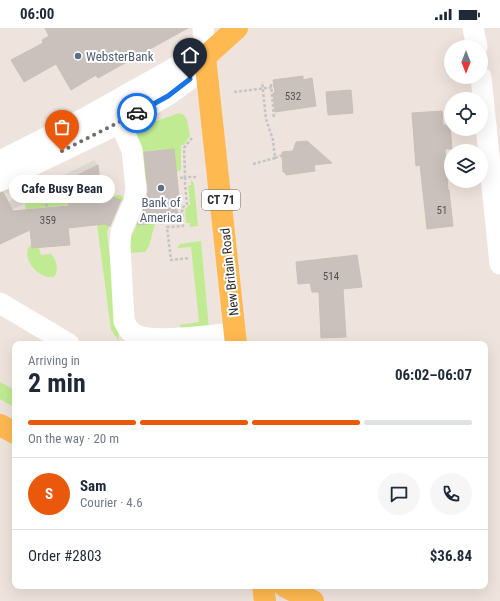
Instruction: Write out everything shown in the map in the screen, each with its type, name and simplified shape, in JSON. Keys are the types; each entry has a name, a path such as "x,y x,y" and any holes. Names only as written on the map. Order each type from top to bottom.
{"main road":[{"path":"205,57 237,28"},
{"name":"New Britain Road","path":"205,57 236,338"},
{"path":"0,425 12,431"},
{"path":"263,589 265,601"},
{"path":"290,589 313,601"}],"street":[{"path":"0,161 29,157 120,123 179,89 194,74 205,57 202,28"},
{"path":"473,28 476,40"},
{"path":"0,181 29,157 109,105 178,66 205,57"},
{"path":"481,84 497,216 500,264"},
{"path":"109,105 120,123 132,150 136,189 134,201 121,232 120,246 124,321 126,326 129,331 137,336 154,340 236,338"},
{"path":"0,303 64,341"}],"path":[{"path":"262,82 266,119 273,140 275,158"},
{"path":"234,92 272,86 274,118"},
{"path":"190,258 171,260 167,227 183,226 182,208 187,204 184,148 192,138"},
{"path":"252,164 284,155"},
{"path":"180,178 196,177"},
{"path":"43,189 47,208"},
{"path":"178,214 182,213"}],"green space":[{"path":"179,113 184,115 187,120 190,136 184,145 181,145 181,170 176,172 173,149 145,151 148,181 141,182 136,130 145,125"},
{"path":"191,180 194,183 198,226 190,227 190,223 186,223 185,209 190,204 188,186 191,185"},
{"path":"66,182 69,205 28,209 28,212 26,212 25,203"},
{"path":"121,195 124,202 120,200 107,232 119,341 111,330 97,224 102,197"},
{"path":"151,204 155,223 149,246 145,252 130,253 128,234 132,235 143,210 140,208 142,205"},
{"path":"201,241 209,329 182,328 179,325 199,322 191,247 177,248 180,244"},
{"path":"32,243 32,248 39,248 41,255 51,254 53,256 57,269 54,277 42,275 32,266 27,254 28,248"},
{"path":"0,382 12,388 12,406 0,399"}],"shaded area":[{"path":"94,160 98,165 12,210 0,206 11,201 13,196 0,191 26,176 48,183"}],"building":[{"name":"WebsterBank","path":"45,28 188,28 98,78 96,75 71,90 56,64 24,82 11,60 43,43 42,40 49,36"},
{"path":"303,76 303,80 312,78 316,106 275,112 273,80"},
{"path":"351,90 353,113 328,115 326,92"},
{"path":"442,111 444,136 451,136 452,144 444,144 444,188 448,188 449,190 453,226 427,229 420,165 416,166 412,113"},
{"path":"307,141 332,163 314,165 315,171 286,175 285,172 283,172 282,152 293,151 296,142"},
{"name":"Bank of America","path":"174,149 180,206 177,206 178,221 137,225 144,209 146,210 148,191 144,152"},
{"path":"98,165 101,193 121,200 110,226 104,224 68,228 70,245 32,248 30,230 0,244 0,193 3,192 13,211 69,206 66,181"},
{"path":"357,255 362,287 343,289 346,337 321,338 319,292 312,292 310,283 298,284 296,262"}],"way so far":[{"path":"62,151 120,123 137,113"}],"place":[{"name":"WebsterBank","path":"78,56"},
{"name":"Cafe Busy Bean","path":"62,151"},
{"name":"Bank of America","path":"161,188"}],"route":[{"path":"137,113 179,89 190,79"}]}
